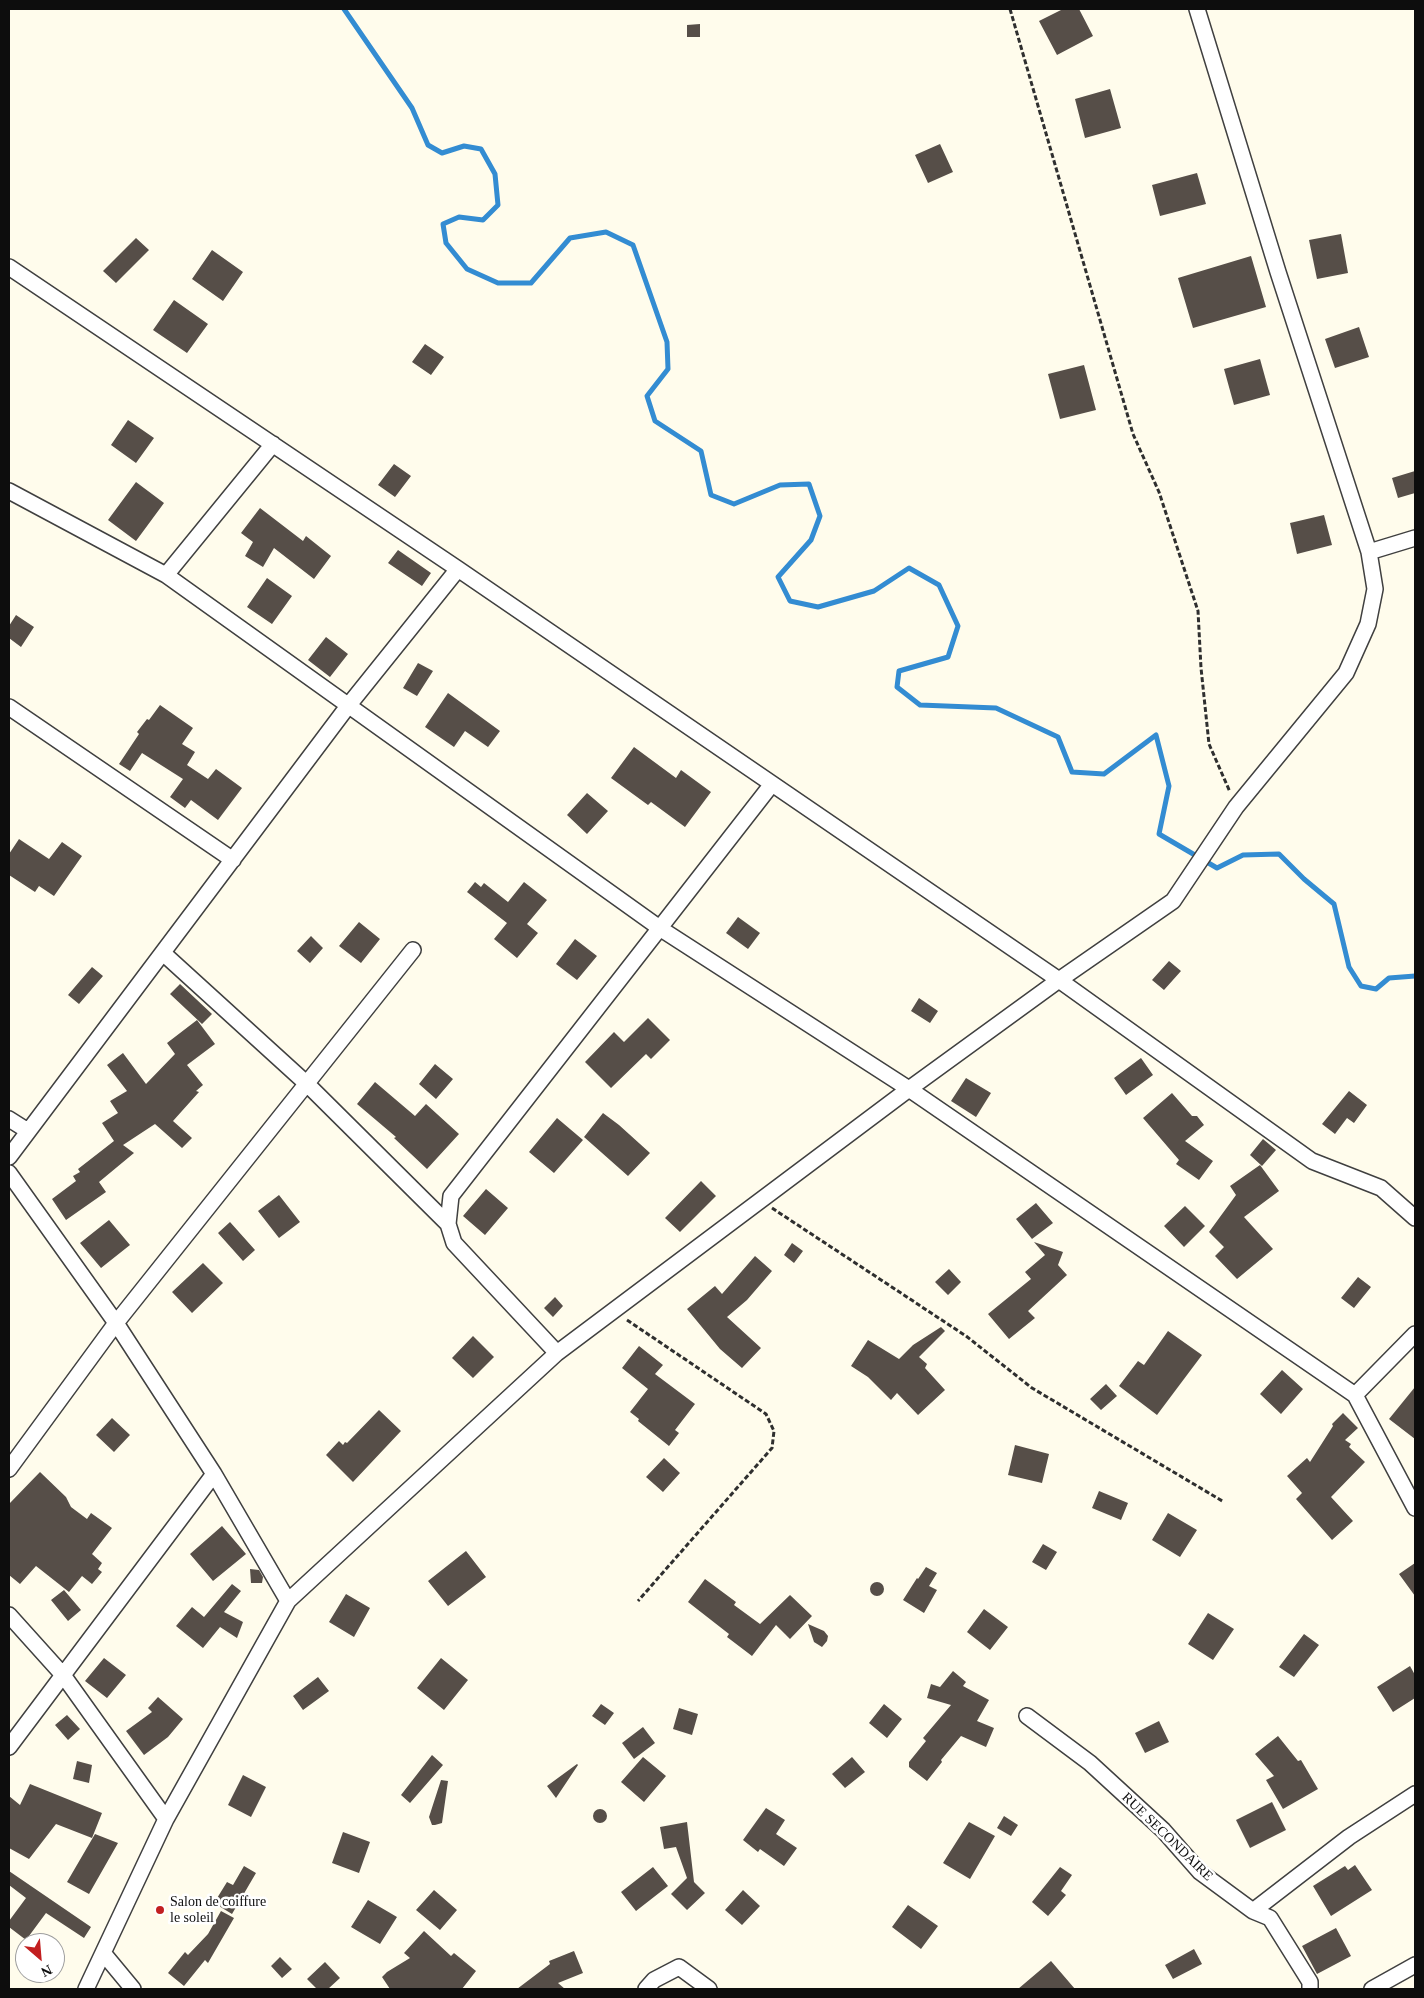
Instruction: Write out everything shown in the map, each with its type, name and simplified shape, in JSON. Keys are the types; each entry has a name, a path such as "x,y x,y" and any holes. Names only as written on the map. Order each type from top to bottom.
{"street":[{"path":"86,1989 166,1819 288,1602 557,1353 909,1089 1059,980 1173,901 1222,830 1236,806 1346,673 1368,624 1375,589 1369,552 1278,272 1197,9"},
{"path":"9,267 458,569 1059,980 1312,1161 1381,1188 1415,1218"},
{"path":"166,575 273,444"},
{"path":"9,491 166,575 661,929 909,1089 1355,1395 1415,1508"},
{"path":"1369,552 1415,538"},
{"path":"9,1157 348,706 458,569"},
{"path":"9,708 234,860"},
{"path":"557,1353 454,1243 448,1224 451,1196 661,929 772,784"},
{"path":"9,1469 116,1323 413,950"},
{"path":"163,953 307,1084 448,1224"},
{"path":"9,1119 28,1131"},
{"path":"9,1173 116,1323 214,1474 288,1602"},
{"path":"1355,1395 1415,1334"},
{"path":"9,1748 214,1474"},
{"path":"9,1615 63,1675 166,1819"},
{"name":"RUE SECONDAIRE","path":"1028,1716 1097,1770 1163,1830 1200,1872 1253,1911 1270,1918 1310,1982 1310,1989"},
{"path":"1253,1911 1349,1837 1415,1794"},
{"path":"104,1954 133,1989"},
{"path":"1372,1989 1415,1965"},
{"path":"646,1989 654,1980 679,1967 709,1989"}],"path":[{"path":"1010,9 1133,434 1159,492 1198,611 1201,668 1209,744 1236,806"},
{"path":"760,1200 966,1336 1032,1388 1224,1502"},
{"path":"613,1311 766,1414 774,1431 772,1448 638,1600"}],"building":[{"path":"1063,9 1079,9 1093,36 1057,55 1039,21"},
{"path":"700,24 700,37 687,37 687,25"},
{"path":"1110,89 1121,128 1085,138 1075,99"},
{"path":"940,144 953,172 928,183 915,155"},
{"path":"1197,173 1206,204 1160,216 1152,185"},
{"path":"1341,234 1348,273 1317,279 1309,240"},
{"path":"136,238 149,250 116,283 103,271"},
{"path":"212,250 243,272 223,301 192,279"},
{"path":"1251,256 1266,307 1193,328 1178,278"},
{"path":"174,300 208,324 187,353 153,330"},
{"path":"1359,327 1369,357 1335,368 1325,339"},
{"path":"425,344 444,357 431,375 412,362"},
{"path":"1260,359 1270,395 1234,405 1224,369"},
{"path":"1084,365 1096,410 1060,419 1048,374"},
{"path":"128,420 154,438 136,463 111,445"},
{"path":"394,464 411,476 395,497 378,485"},
{"path":"1415,471 1415,493 1398,498 1392,478"},
{"path":"136,482 164,503 136,541 108,520"},
{"path":"260,508 303,541 306,536 331,556 314,579 274,548 263,567 245,556 253,542 241,533"},
{"path":"1324,515 1332,545 1297,554 1290,523"},
{"path":"398,550 431,573 422,586 388,563"},
{"path":"267,578 292,596 272,624 247,607"},
{"path":"16,615 34,627 21,647 9,638 9,626"},
{"path":"326,637 348,654 330,677 308,660"},
{"path":"418,663 433,671 417,696 403,688"},
{"path":"448,693 500,731 488,747 465,731 454,747 425,727"},
{"path":"160,705 193,728 182,744 195,752 187,765 208,779 216,769 242,788 218,820 191,800 185,808 170,797 183,779 142,753 130,771 119,764 139,734 137,732"},
{"path":"634,747 676,778 681,770 711,792 685,827 651,802 648,805 611,778"},
{"path":"587,793 608,811 587,834 567,815"},
{"path":"19,839 49,859 62,842 82,856 54,896 39,886 35,892 9,875 9,854"},
{"path":"475,882 481,887 484,883 508,902 524,882 547,900 527,924 538,933 517,958 494,939 507,923 467,892"},
{"path":"738,917 760,933 748,949 726,933"},
{"path":"359,922 380,939 361,963 339,946"},
{"path":"311,936 323,948 310,963 297,951"},
{"path":"575,939 597,956 577,980 556,964"},
{"path":"1169,961 1181,971 1164,990 1152,980"},
{"path":"92,967 103,976 79,1004 68,995"},
{"path":"180,984 212,1014 202,1024 170,994"},
{"path":"919,998 938,1011 930,1023 911,1011"},
{"path":"648,1018 670,1040 651,1059 646,1054 611,1088 585,1062 614,1032 624,1042"},
{"path":"197,1020 215,1044 187,1065 203,1085 196,1091 199,1092 173,1121 192,1138 182,1148 155,1124 123,1145 134,1153 99,1182 106,1192 66,1220 52,1199 76,1181 73,1176 80,1172 78,1169 114,1141 102,1123 118,1113 110,1101 127,1091 107,1065 123,1053 146,1084 175,1054 167,1043"},
{"path":"1141,1058 1153,1075 1126,1095 1114,1078"},
{"path":"435,1064 453,1079 436,1099 419,1084"},
{"path":"966,1078 991,1093 976,1117 951,1101"},
{"path":"375,1082 415,1116 426,1104 459,1134 427,1169 394,1138 396,1137 357,1104"},
{"path":"1349,1091 1367,1105 1354,1123 1347,1118 1335,1134 1322,1124"},
{"path":"1172,1093 1192,1116 1197,1116 1204,1125 1185,1141 1213,1161 1199,1180 1176,1164 1179,1160 1143,1118"},
{"path":"603,1113 650,1153 628,1176 584,1137"},
{"path":"557,1118 583,1140 554,1173 529,1152"},
{"path":"1263,1139 1276,1150 1262,1166 1250,1155"},
{"path":"1260,1165 1279,1191 1244,1217 1273,1249 1237,1279 1215,1256 1224,1247 1209,1232 1236,1195 1230,1186"},
{"path":"701,1181 716,1196 680,1232 665,1218"},
{"path":"486,1189 508,1208 485,1235 463,1216"},
{"path":"279,1195 300,1222 279,1238 258,1211"},
{"path":"1036,1203 1053,1223 1032,1239 1016,1219"},
{"path":"1185,1206 1205,1226 1184,1247 1164,1226"},
{"path":"109,1220 130,1245 101,1268 80,1243"},
{"path":"230,1222 255,1250 243,1261 218,1233"},
{"path":"1034,1242 1063,1252 1058,1265 1067,1275 1028,1311 1035,1318 1009,1339 988,1314 1031,1279 1025,1272 1045,1255"},
{"path":"792,1243 803,1251 794,1263 784,1255"},
{"path":"755,1256 772,1271 747,1300 727,1317 761,1348 742,1368 720,1349 687,1309 715,1286 722,1294"},
{"path":"203,1263 223,1283 192,1313 172,1292"},
{"path":"949,1269 961,1282 948,1295 935,1282"},
{"path":"1358,1277 1371,1287 1354,1308 1341,1298"},
{"path":"555,1297 563,1306 553,1317 544,1308"},
{"path":"941,1327 945,1331 919,1357 927,1364 925,1368 945,1390 918,1415 897,1393 891,1400 868,1377 851,1366 868,1340 899,1359 913,1345"},
{"path":"1168,1331 1202,1355 1157,1415 1119,1386 1138,1361 1144,1365"},
{"path":"473,1336 494,1357 473,1378 452,1358"},
{"path":"639,1346 663,1365 655,1374 695,1404 675,1430 679,1433 669,1446 638,1421 639,1419 630,1412 648,1389 622,1368"},
{"path":"1282,1370 1303,1389 1281,1414 1260,1394"},
{"path":"1106,1384 1117,1396 1101,1410 1090,1399"},
{"path":"1415,1387 1415,1439 1389,1419"},
{"path":"379,1410 401,1431 353,1482 326,1455 339,1441 343,1445 345,1442 347,1443"},
{"path":"1343,1413 1358,1428 1345,1440 1351,1444 1349,1447 1365,1462 1331,1497 1353,1521 1332,1540 1296,1499 1302,1493 1287,1476 1307,1458 1310,1462 1333,1426 1332,1424"},
{"path":"112,1418 130,1435 114,1452 96,1435"},
{"path":"1015,1445 1049,1454 1042,1483 1008,1475"},
{"path":"664,1458 680,1473 663,1492 646,1477"},
{"path":"40,1472 66,1497 71,1507 87,1519 91,1513 112,1528 92,1554 102,1563 98,1569 102,1572 92,1584 82,1576 69,1592 36,1566 20,1584 9,1575 9,1504"},
{"path":"1099,1491 1128,1503 1121,1520 1092,1508"},
{"path":"1168,1513 1197,1530 1180,1557 1152,1540"},
{"path":"222,1526 246,1554 213,1581 190,1554"},
{"path":"1043,1544 1057,1552 1046,1570 1032,1562"},
{"path":"466,1551 486,1577 448,1606 428,1581"},
{"path":"1415,1563 1415,1596 1399,1574"},
{"path":"926,1567 937,1573 929,1586 937,1590 924,1613 903,1600"},
{"path":"250,1569 259,1570 263,1577 262,1583 251,1583"},
{"path":"705,1579 736,1602 734,1605 760,1624 790,1595 812,1616 790,1639 776,1625 752,1656 727,1637 729,1634 688,1602"},
{"path":"877,1582 882,1584 884,1589 882,1594 877,1596 872,1594 870,1589 872,1584"},
{"path":"232,1584 241,1591 224,1612 243,1622 237,1638 220,1627 203,1648 176,1626 192,1607 204,1617"},
{"path":"64,1590 81,1610 68,1621 51,1600"},
{"path":"346,1594 370,1608 354,1637 329,1622"},
{"path":"984,1609 1008,1627 990,1650 967,1632"},
{"path":"1208,1613 1234,1629 1213,1660 1188,1644"},
{"path":"808,1624 824,1631 828,1636 827,1641 822,1647 814,1642"},
{"path":"1304,1634 1319,1645 1294,1677 1279,1667"},
{"path":"104,1658 126,1675 107,1698 85,1681"},
{"path":"441,1658 468,1680 444,1710 417,1688"},
{"path":"1410,1666 1415,1675 1415,1698 1393,1712 1377,1687"},
{"path":"953,1671 966,1682 963,1686 989,1700 977,1721 994,1728 986,1747 961,1736 927,1781 909,1767 909,1762 926,1741 923,1738 951,1705 927,1698 931,1684 940,1687"},
{"path":"318,1677 329,1691 303,1710 293,1696"},
{"path":"158,1697 183,1719 168,1737 144,1755 126,1731 152,1712 148,1708"},
{"path":"601,1704 614,1713 605,1725 592,1716"},
{"path":"884,1704 902,1719 887,1738 869,1723"},
{"path":"679,1708 698,1714 692,1735 673,1729"},
{"path":"67,1715 80,1729 68,1740 55,1725"},
{"path":"1159,1721 1169,1742 1145,1753 1135,1733"},
{"path":"643,1727 655,1743 634,1759 622,1743"},
{"path":"1278,1736 1298,1761 1301,1760 1318,1789 1283,1809 1266,1780 1274,1776 1255,1754"},
{"path":"432,1755 443,1765 410,1803 401,1795"},
{"path":"643,1757 666,1776 644,1802 621,1782"},
{"path":"852,1757 865,1772 845,1788 832,1774"},
{"path":"77,1761 92,1765 89,1783 73,1779"},
{"path":"578,1765 556,1798 547,1786"},
{"path":"243,1775 266,1787 251,1817 228,1805"},
{"path":"441,1780 448,1781 442,1823 432,1825 429,1817"},
{"path":"30,1784 102,1813 92,1838 56,1824 29,1859 9,1848 9,1796 20,1805"},
{"path":"1272,1802 1286,1830 1250,1848 1236,1820"},
{"path":"766,1808 785,1820 776,1834 797,1848 784,1866 760,1849 758,1852 743,1840"},
{"path":"597,1809 603,1809 607,1816 603,1823 597,1823 593,1819 593,1813"},
{"path":"1004,1816 1018,1825 1011,1836 997,1828"},
{"path":"687,1822 694,1882 705,1893 687,1910 671,1894 687,1878 676,1847 664,1849 660,1827"},
{"path":"969,1822 995,1836 970,1879 943,1863"},
{"path":"343,1832 370,1842 359,1873 332,1863"},
{"path":"95,1834 118,1843 89,1894 67,1882"},
{"path":"1355,1865 1372,1890 1331,1916 1313,1886 1345,1866 1348,1870"},
{"path":"244,1866 256,1873 232,1914 214,1903 227,1882 233,1885"},
{"path":"653,1867 668,1886 636,1911 621,1892"},
{"path":"1060,1867 1072,1875 1061,1891 1066,1895 1048,1916 1032,1902"},
{"path":"9,1871 91,1927 84,1938 46,1913 31,1933 17,1933 9,1927 9,1921 26,1898 9,1885"},
{"path":"434,1890 457,1910 440,1930 416,1910"},
{"path":"743,1890 760,1906 742,1925 725,1910"},
{"path":"368,1900 397,1917 380,1944 351,1927"},
{"path":"908,1905 938,1926 921,1949 892,1927"},
{"path":"221,1911 234,1918 208,1963 205,1960 184,1986 168,1973 185,1952 188,1955 208,1934"},
{"path":"1336,1928 1351,1956 1317,1974 1302,1946"},
{"path":"424,1931 451,1956 454,1953 476,1971 462,1989 390,1989 382,1977 410,1958 404,1953"},
{"path":"1194,1949 1202,1964 1173,1979 1165,1965"},
{"path":"574,1951 583,1973 558,1983 565,1989 517,1989 550,1964 549,1961"},
{"path":"280,1957 292,1969 282,1978 271,1966"},
{"path":"1051,1961 1075,1989 1018,1989"},
{"path":"325,1962 340,1978 328,1989 317,1989 307,1979"}],"waterway":[{"path":"344,9 412,108 428,145 442,153 464,146 481,149 495,174 498,205 483,220 459,217 443,224 446,243 467,269 498,283 531,283 570,238 606,232 633,245 667,342 668,369 647,396 655,421 701,451 711,495 734,504 780,485 809,484 820,516 811,540 778,577 790,601 818,607 874,591 909,568 939,585 958,626 948,657 899,671 897,687 920,705 996,708 1058,737 1072,772 1104,774 1156,735 1169,786 1159,834 1217,868 1243,855 1279,854 1304,879 1334,904 1349,967 1361,986 1376,989 1389,978 1415,976"}],"place":[{"name":"Salon de coiffure le soleil","path":"160,1910"}]}
